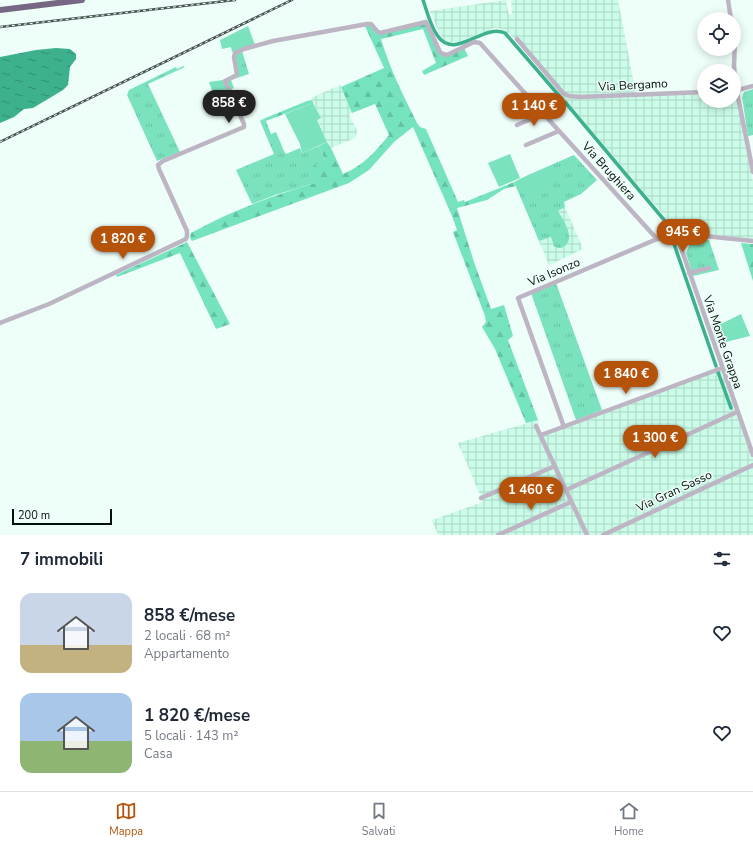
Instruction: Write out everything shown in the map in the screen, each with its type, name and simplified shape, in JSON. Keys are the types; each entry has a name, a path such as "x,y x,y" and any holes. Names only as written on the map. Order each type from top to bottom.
{"highway":[{"path":"0,10 82,0"}],"street":[{"path":"728,0 730,12"},
{"name":"Via Brughiera","path":"0,322 49,304 186,239 187,231 158,165 163,161 244,127 225,81 237,75 234,54 238,51 273,41 362,24 371,24 377,31 382,32 424,22 429,26 440,52 447,55 474,42 480,43 657,239"},
{"name":"Via Bergamo","path":"517,39 563,93 569,96 583,97 697,92"},
{"path":"741,89 753,86"},
{"path":"739,108 753,172"},
{"path":"517,125 543,114"},
{"path":"526,145 559,131"},
{"path":"680,238 702,236 753,241"},
{"path":"680,238 681,244 693,238 702,236"},
{"name":"Via Monte Grappa","path":"680,238 683,257 719,369 738,412 753,455"},
{"path":"657,239 688,238 687,242"},
{"name":"Via Isonzo","path":"564,427 518,298 657,239"},
{"name":"Via Monte Grappa","path":"683,257 687,242"},
{"path":"689,273 709,268"},
{"path":"541,435 719,369"},
{"path":"566,490 738,412"},
{"path":"536,426 587,535"},
{"name":"Via Gran Sasso","path":"603,535 753,465"},
{"path":"481,498 555,466"},
{"path":"498,535 571,502"}],"shaded area":[{"path":"506,0 509,15 512,14 511,0 618,0 636,94 697,91 697,108 739,108 753,182 753,239 674,231 666,218 510,34 502,29 494,28 458,42 448,42 440,35 430,11"},
{"path":"340,85 352,113 349,114 357,131 355,138 331,148 317,119 321,118 311,98"},
{"path":"565,207 583,249 549,265 539,241 551,237 554,246 569,235 558,211"},
{"path":"721,369 753,458 753,535 438,535 432,520 483,502 458,443 538,420 541,435"}],"green space":[{"path":"426,23 441,55 464,48 468,56 424,75 422,71 436,63 423,29 381,39 388,61 402,92 417,123 420,127 426,129 458,202 464,200 465,202 514,182 516,186 504,189 487,200 457,208 491,309 504,305 513,336 508,340 538,420 526,423 495,349 482,327 486,322 485,316 453,232 457,230 413,127 394,142 369,170 349,183 192,241 190,238 191,233 236,211 283,193 315,183 309,169 325,160 319,146 327,142 343,174 369,158 389,135 375,104 352,113 341,87 384,68 365,26 370,25 377,33"},
{"path":"248,26 255,45 232,52 231,47 222,49 220,40"},
{"path":"242,51 249,74 231,80 234,88 230,90 227,80 238,76 234,56"},
{"path":"183,66 185,67 148,84 180,152 157,161 127,95 129,90 176,67 177,69"},
{"path":"223,80 228,91 214,96 209,82"},
{"path":"753,89 753,135 748,136 742,97 744,92"},
{"path":"312,100 313,103 266,121 263,119 307,101"},
{"path":"313,103 321,118 317,120 327,142 302,153 300,144 285,114"},
{"path":"263,119 266,121 271,134 276,132 286,154 300,148 302,153 319,146 325,160 315,183 275,195 252,204 236,170 274,154 260,121"},
{"path":"510,154 520,178 499,187 488,163"},
{"path":"574,155 597,180 581,194 564,202 565,207 558,211 567,227 569,240 562,248 556,248 551,237 539,241 514,182"},
{"path":"549,170 555,183 530,194 524,180"},
{"path":"700,239 709,240 719,270 693,276 686,253 691,242"},
{"path":"187,242 230,324 216,329 180,253 117,277 116,275"},
{"path":"741,243 753,244 753,281"},
{"path":"556,283 602,410 576,420 531,293"},
{"path":"741,314 750,336 718,344 711,324 723,323"}],"water":[{"path":"56,48 70,49 76,54 76,59 70,67 68,85 63,90 33,108 24,109 14,117 0,123 0,57"}],"waterway":[{"path":"423,0 432,27 444,42 452,45 460,44 487,33 496,31 505,33 562,99"},
{"path":"565,102 665,221 671,235"},
{"path":"673,241 716,366"},
{"path":"718,372 731,408"}],"railway":[{"path":"0,27 235,0"},
{"path":"0,142 292,0"}]}
